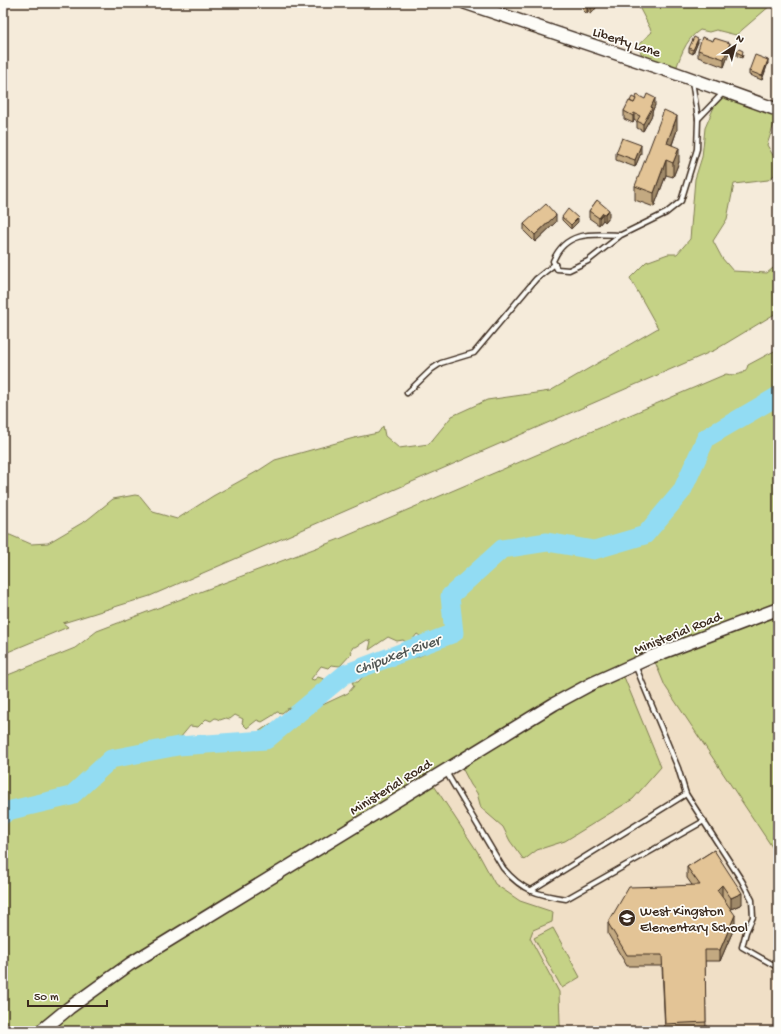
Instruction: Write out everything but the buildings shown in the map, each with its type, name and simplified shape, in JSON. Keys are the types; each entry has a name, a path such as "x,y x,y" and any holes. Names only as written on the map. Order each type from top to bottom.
{"main road":[{"name":"Liberty Lane","path":"466,3 692,79 724,92 778,110"},
{"name":"Ministerial Road","path":"41,1031 69,1008 130,964 554,704 591,684 635,665 715,632 778,609"}],"lane":[{"path":"621,235 588,234 568,240 557,250 553,261 557,269 569,270 588,261 621,235 666,213 681,200 697,149 698,120 692,79"},
{"path":"698,120 724,92"},
{"path":"407,393 432,369 441,364 474,353 536,279 555,264"},
{"path":"635,665 678,768 686,794 742,881 752,900 752,917 742,947 778,967"},
{"path":"445,770 503,868 510,877 530,891 544,896 566,899 704,821"},
{"path":"530,891 686,794"}],"shaded area":[{"name":"West Kingston Elementary School","path":"695,650 778,791 778,1031 553,1031 421,793 603,686"}],"green space":[{"path":"642,3 761,3 771,5 736,35 716,30 709,32 700,30 686,44 674,75 648,65 637,46 652,32 639,7"},
{"path":"720,93 777,115 767,145 774,157 778,160 778,172 768,180 734,184 727,219 713,241 722,258 733,271 767,273 778,264 778,312 715,350 150,596 63,623 68,627 3,654 3,535 10,535 31,544 48,543 87,520 113,499 135,495 140,496 153,512 177,519 275,460 354,438 378,433 383,426 385,436 399,448 429,444 452,416 487,400 550,391 658,328 630,278 646,262 668,254 677,254 690,239 695,179 702,157 705,128"},
{"path":"778,349 778,856 665,686 653,657 622,672 661,767 633,799 565,841 537,850 524,860 510,841 503,827 481,808 477,793 459,762 431,781 477,851 495,884 520,901 553,912 552,922 533,930 530,938 559,992 560,1024 562,1031 3,1031 3,677 75,648 97,631 337,540 726,374 736,375 743,373 748,365","holes":["417,634 428,641 435,638 439,643 420,656 407,658 400,663 395,662 368,672 358,682 352,682 354,686 348,693 301,715 270,724 252,736 226,737 175,751 171,750 168,745 177,737 180,738 190,726 198,727 206,719 211,721 215,718 220,720 226,718 230,719 235,715 243,719 242,723 247,728 257,720 262,722 277,712 282,713 310,695 313,696 327,680 318,677 314,680 311,679 321,666 328,668 331,665 340,666 352,653 351,651 353,647 356,647 367,640 371,641 369,650 388,637 397,641 403,640 409,644"]},
{"path":"553,928 580,977 562,988 534,938"}],"waterway":[{"name":"Chipuxet River","path":"3,815 7,811 71,796 111,759 178,746 266,740 345,674 454,633 450,596 502,549 547,542 594,550 645,535 682,491 706,438 778,396"}],"place":[{"name":"West Kingston Elementary School","path":"627,918"}]}
